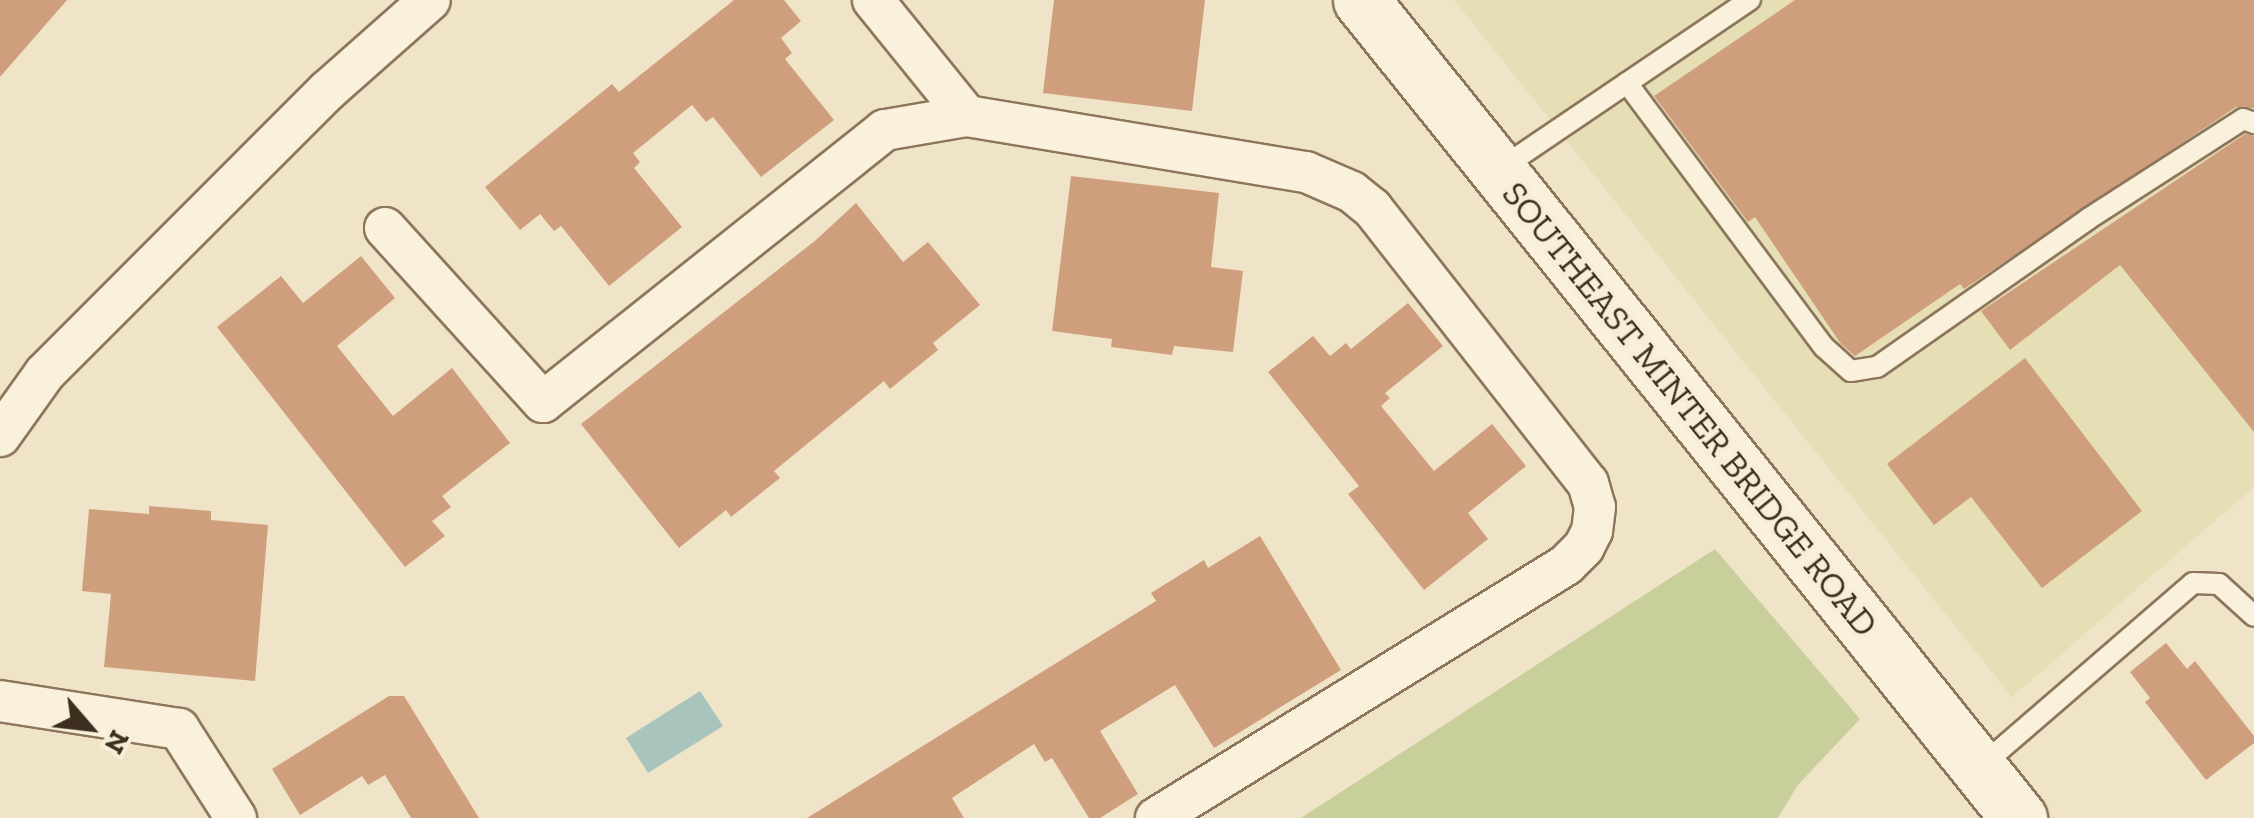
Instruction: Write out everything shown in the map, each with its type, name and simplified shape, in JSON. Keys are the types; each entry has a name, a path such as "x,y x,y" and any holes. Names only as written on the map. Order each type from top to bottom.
{"main road":[{"name":"SOUTHEAST MINTER BRIDGE ROAD","path":"1361,0 2018,818"}],"street":[{"path":"0,436 44,373 327,90 430,0"},
{"path":"873,0 967,116"},
{"path":"385,228 543,402 885,130 967,116 1306,172 1352,192 1372,208 1588,483 1595,507 1584,547 1566,566 1156,818"},
{"path":"0,700 179,729 236,818"}],"lane":[{"path":"1498,170 1750,0"},
{"path":"1627,83 1824,348 1851,371 1877,366 2243,119 2254,123"},
{"path":"1979,768 2194,582 2219,584 2254,616"}],"shaded area":[{"path":"1454,0 2254,0 2254,487 2012,697"}],"green space":[{"path":"1715,549 1860,719 1797,786 1778,818 1301,818"}],"water":[{"path":"700,691 723,726 648,773 626,738"}],"building":[{"path":"0,0 67,0 0,77"},
{"path":"734,0 784,0 801,21 781,38 792,53 785,59 834,120 761,177 713,117 706,122 692,105 633,153 640,162 634,168 682,227 609,286 561,226 554,231 540,214 520,230 485,187 612,84 619,92"},
{"path":"1054,0 1205,0 1192,111 1043,93"},
{"path":"1795,0 2254,0 2254,108 2236,107 1964,289 1960,284 1855,356 1841,344 1755,217 1748,222 1654,96"},
{"path":"2245,134 2254,136 2254,432 2120,265 2010,350 1981,311"},
{"path":"1071,176 1219,193 1211,267 1243,271 1233,352 1174,346 1172,355 1111,347 1112,339 1052,331"},
{"path":"856,203 903,262 928,242 980,305 933,343 938,350 890,389 884,381 774,471 780,478 731,517 726,510 679,548 581,424 816,240"},
{"path":"361,256 395,298 337,346 393,416 452,368 510,443 442,496 451,507 432,521 445,536 405,567 217,327 281,276 303,303"},
{"path":"1408,303 1443,346 1385,393 1390,398 1381,406 1434,471 1492,424 1526,466 1468,513 1488,539 1424,590 1348,494 1359,486 1268,372 1313,336 1330,356 1346,343 1351,349"},
{"path":"2025,358 2142,511 2042,588 1971,497 1934,525 1887,464"},
{"path":"149,506 211,511 211,520 268,525 255,681 104,667 111,594 82,591 89,509 149,514"},
{"path":"1260,536 1341,670 1214,748 1175,685 1100,731 1138,794 1100,818 1089,818 1052,758 1045,762 1034,744 952,798 964,818 807,818 1156,601 1151,593 1204,560 1208,568"},
{"path":"2166,643 2187,669 2195,661 2254,736 2254,743 2206,780 2145,702 2150,698 2130,672"},
{"path":"389,696 404,696 479,818 411,818 385,775 368,785 362,776 300,815 272,769"}]}
